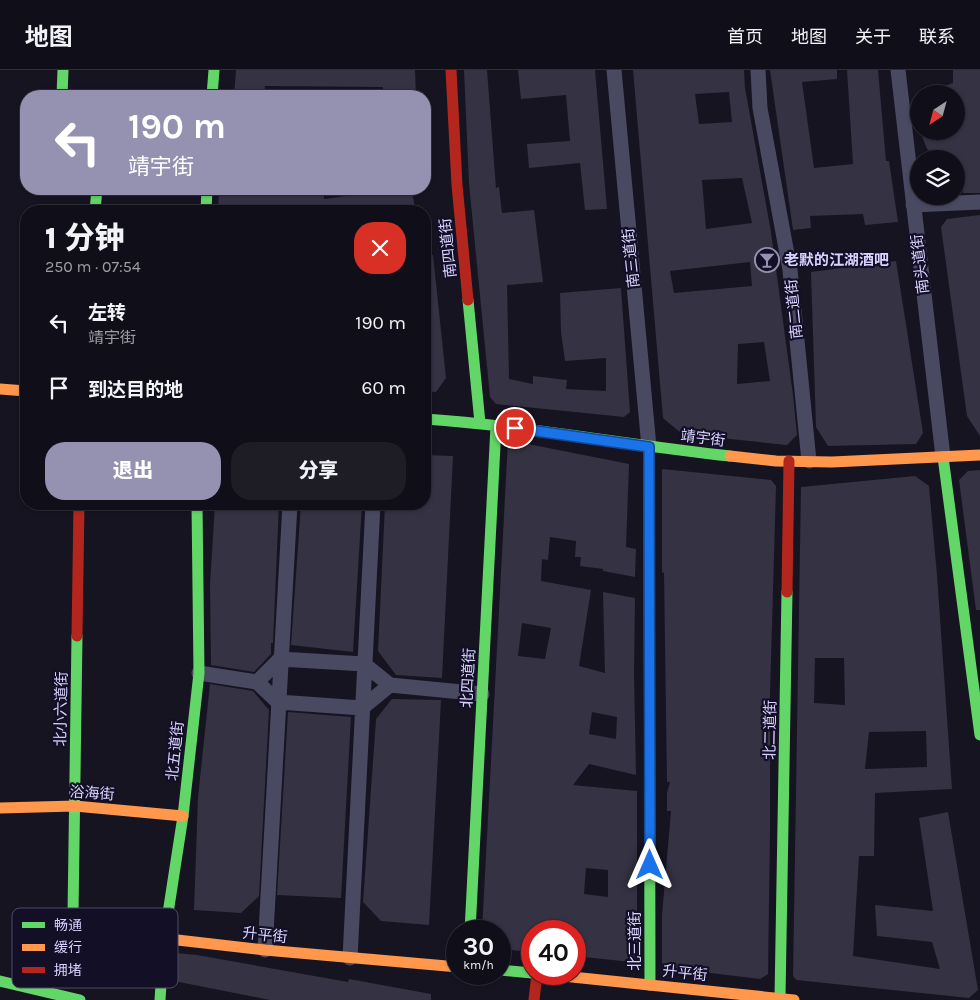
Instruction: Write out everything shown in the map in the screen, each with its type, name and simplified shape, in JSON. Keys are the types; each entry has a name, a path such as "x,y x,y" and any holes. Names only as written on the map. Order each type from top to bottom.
{"main road":[{"path":"62,90 64,70"},
{"path":"212,90 214,70"},
{"name":"南四道街","path":"451,70 457,185 480,423"},
{"path":"0,389 20,391"},
{"name":"靖宇街","path":"431,419 480,423 649,447 776,461 980,455"},
{"name":"北四道街","path":"471,920 496,426"},
{"name":"北三道街","path":"649,447 650,985"},
{"path":"943,457 974,648 980,735"},
{"name":"北二道街","path":"780,998 789,461"},
{"name":"北小六道街","path":"73,908 79,510"},
{"name":"北五道街","path":"169,908 183,816 199,673 197,510"},
{"name":"浴海街","path":"0,808 75,806 183,816"},
{"name":"升平街","path":"178,941 446,966"},
{"name":"升平街","path":"586,978 794,1000"},
{"path":"534,1000 536,985"},
{"path":"32,988 80,1000"}],"street":[{"name":"南三道街","path":"614,70 649,447"},
{"name":"南二道街","path":"758,70 760,108 790,270 809,461"},
{"name":"南头道街","path":"898,70 910,178"},
{"path":"965,203 980,202"},
{"name":"南头道街","path":"913,205 943,457"},
{"path":"265,950 290,510"},
{"path":"350,958 373,510"},
{"path":"257,682 280,659 364,664 390,685 482,694"},
{"path":"199,673 257,682 278,702 362,708 390,685"}],"building":[{"path":"236,70 415,70 416,90 383,90 383,87 265,86 265,90 234,90"},
{"path":"464,70 487,70 496,188 499,187 502,213 534,210 543,282 507,285 509,379 533,384 533,376 567,380 566,389 606,391 606,358 565,361 561,332 560,293 621,288 630,412 624,417 496,404 490,397 469,184"},
{"path":"518,70 595,70 607,209 585,210 580,163 529,168 527,144 570,141 566,95 521,99"},
{"path":"633,70 744,70 745,88 771,232 797,435 787,445 682,434 663,418","holes":["729,92 732,122 699,124 695,94","742,178 752,223 706,229 702,180","750,262 752,286 674,293 670,271","764,342 770,381 737,384 738,344"]},
{"path":"770,70 837,70 837,79 802,82 814,168 853,164 847,70 878,70 886,161 889,161 898,222 865,225 863,214 810,216 811,228 793,230"},
{"path":"953,70 980,70 980,193 965,193 965,150 928,150 924,140 965,140 965,85 947,85 953,83"},
{"path":"219,195 324,195 324,199 354,195 413,195 414,205 218,205"},
{"path":"980,215 980,436 967,416 941,227 947,219"},
{"path":"431,255 433,255 446,378 436,392 431,392"},
{"path":"896,261 923,433 916,444 828,446 816,427 811,272"},
{"path":"508,440 629,464 626,547 636,549 635,577 603,571 603,569 580,566 581,557 575,557 576,541 550,537 548,560 542,559 541,581 591,590 579,666 605,673 603,592 635,598 636,775 589,764 573,785 637,791 637,960 631,962 586,957 586,920 521,920 521,951 511,950 511,920 483,920","holes":["522,623 551,628 545,659 518,656","592,712 617,717 616,739 589,734","586,868 608,870 608,897 584,894"]},
{"path":"431,455 453,456 442,678 396,675 378,651 385,510 431,510"},
{"path":"662,469 771,480 776,486 770,694 768,974 760,979 669,968 662,964 662,915 671,811 667,811 667,793 670,782 667,782 664,573 662,572"},
{"path":"980,470 980,610 976,610 959,480 968,471"},
{"path":"915,476 929,486 952,789 875,793 874,856 859,856 853,956 940,969 932,942 877,936 875,905 933,911 919,818 948,812 978,990 969,998 796,980 793,976 801,487","holes":["815,658 844,658 845,705 814,703","926,731 927,767 865,769 869,732"]},
{"path":"215,510 279,510 273,643 271,643 271,654 254,672 211,665 210,584"},
{"path":"301,510 362,510 353,652 291,645"},
{"path":"210,684 253,691 269,710 259,896 241,913 194,910 198,797"},
{"path":"392,699 441,700 429,925 381,921 363,902 376,719"},
{"path":"288,712 351,717 341,898 277,895"},
{"path":"178,953 348,982 349,979 431,994 431,1000 270,1000 178,982"}],"traffic: fast":[{"path":"62,90 63,70"},
{"path":"212,90 214,70"},
{"path":"96,195 96,205"},
{"path":"206,205 207,195"},
{"path":"468,300 480,423"},
{"path":"431,419 501,426 730,456"},
{"path":"471,920 496,426"},
{"path":"649,447 650,985"},
{"path":"943,457 980,735"},
{"path":"169,908 183,816 199,673 197,510"},
{"path":"780,998 787,592"},
{"path":"73,908 77,636"},
{"path":"511,971 521,972"},
{"path":"0,981 12,984"},
{"path":"29,988 80,1000"},
{"path":"160,1000 161,988"}],"traffic: slow":[{"path":"0,389 20,391"},
{"path":"730,456 776,461 832,462 980,455"},
{"path":"0,808 75,806 183,816"},
{"path":"178,940 265,950 446,966"},
{"path":"586,978 794,1000"}],"traffic: jam":[{"path":"451,70 457,185 468,300"},
{"path":"787,592 789,461"},
{"path":"77,636 79,510"},
{"path":"534,1000 536,985"}],"place":[{"name":"老默的江湖酒吧","path":"767,260"}],"route":[{"path":"515,428 649,447 650,865"}]}
